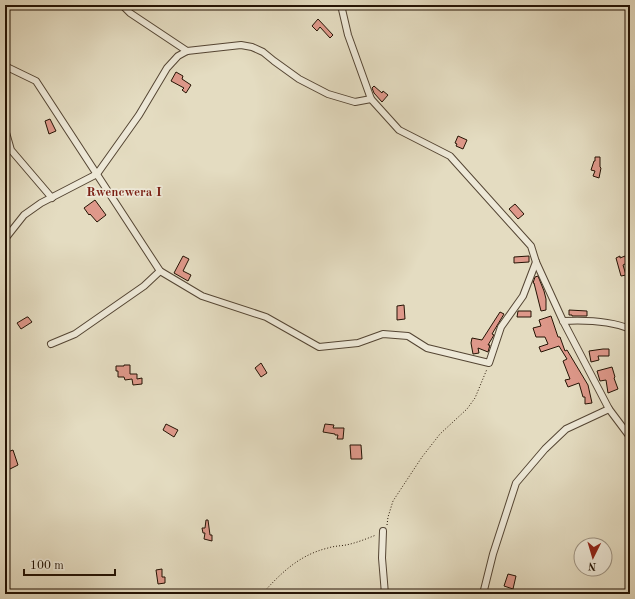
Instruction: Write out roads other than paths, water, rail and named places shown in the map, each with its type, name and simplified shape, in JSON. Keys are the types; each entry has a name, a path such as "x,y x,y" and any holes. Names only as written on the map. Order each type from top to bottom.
{"street":[{"path":"122,5 130,13 187,51"},
{"path":"341,5 348,35 371,99 398,130 450,156 531,246 536,262 563,320 609,409 630,437"},
{"path":"5,239 24,216 41,203 97,174 139,115 167,68 178,56 187,51 241,45 252,47 263,52 299,79 328,94 355,102 371,99"},
{"path":"5,66 36,81 160,271 202,296 266,317 320,347 358,343 383,334 408,336 427,348 489,363 501,327 523,296 536,262"},
{"path":"5,129 11,150 52,198"},
{"path":"51,344 75,334 144,286 160,271"},
{"path":"563,320 579,320 622,325 630,329"},
{"path":"483,594 493,554 516,483 545,448 566,429 609,409"},
{"path":"384,531 382,558 385,594"}],"district":[{"name":"Rwencwera I","path":"124,192"}]}
